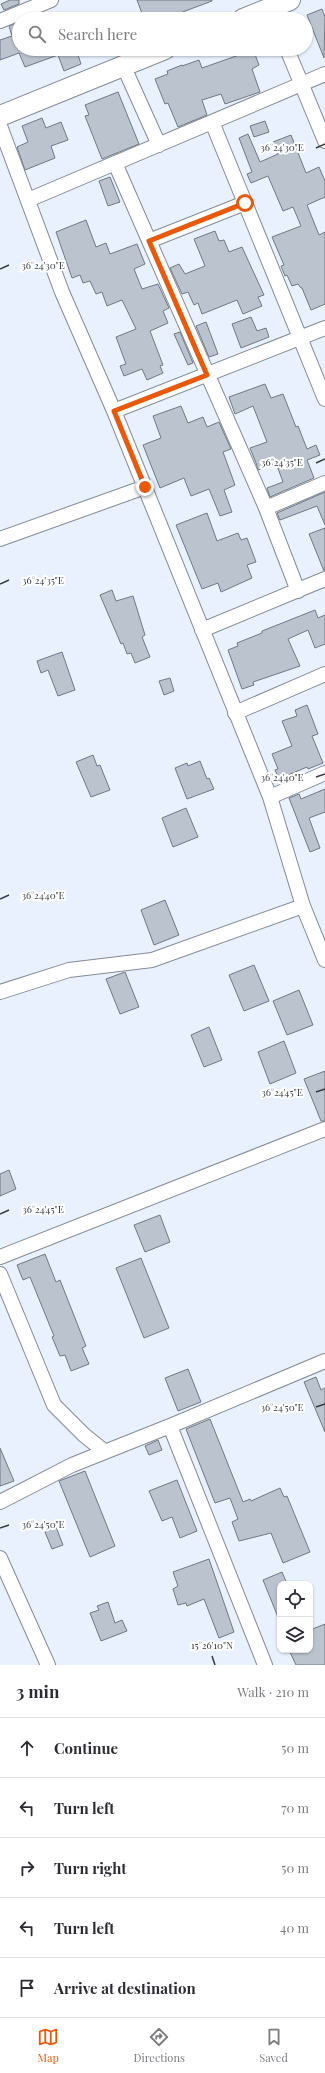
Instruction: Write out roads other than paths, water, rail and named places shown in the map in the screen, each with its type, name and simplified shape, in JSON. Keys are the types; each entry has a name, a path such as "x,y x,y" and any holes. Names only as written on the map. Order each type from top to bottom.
{"street":[{"path":"21,12 50,0"},
{"path":"271,9 290,0"},
{"path":"0,21 12,16"},
{"path":"0,116 148,56"},
{"path":"290,56 325,141"},
{"path":"123,66 159,145"},
{"path":"28,200 325,74"},
{"path":"212,122 325,399"},
{"path":"0,126 62,292 114,411 270,797 303,906 325,960"},
{"path":"115,163 266,508 298,591"},
{"path":"149,241 245,203"},
{"path":"114,411 325,328"},
{"path":"266,508 325,483"},
{"path":"0,539 145,487"},
{"path":"202,630 325,579"},
{"path":"235,713 325,674"},
{"path":"270,797 325,773"},
{"path":"0,992 69,970 152,960 303,906"},
{"path":"0,1257 325,1129"},
{"path":"0,1274 54,1405 84,1435 104,1451"},
{"path":"0,1502 72,1465 104,1451 170,1426 325,1361"},
{"path":"170,1426 265,1665"},
{"path":"0,1558 48,1665"}]}
